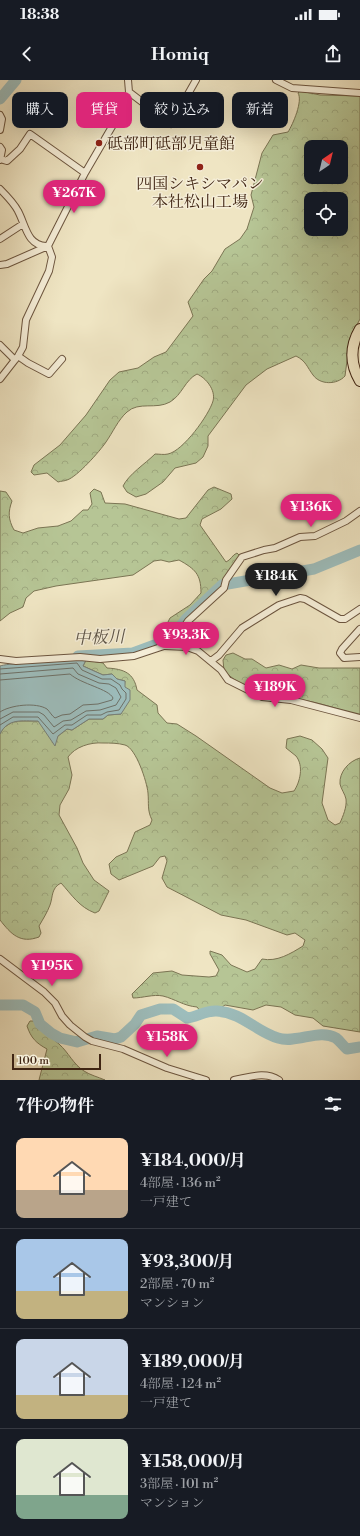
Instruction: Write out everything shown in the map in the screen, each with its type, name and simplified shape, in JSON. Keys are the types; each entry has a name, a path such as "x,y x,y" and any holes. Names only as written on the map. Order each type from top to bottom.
{"highway":[{"path":"360,329 353,344 352,353 355,369 360,381"}],"street":[{"path":"128,80 129,92"},
{"path":"132,94 171,124 196,80"},
{"path":"276,80 292,88 360,93"},
{"path":"0,115 2,119 0,130"},
{"path":"0,265 7,264 48,246 85,173 111,128"},
{"path":"0,147 2,150 0,160 7,161 20,148 30,134 85,173"},
{"path":"0,189 12,202 32,242 39,246 48,246"},
{"path":"0,239 24,224"},
{"path":"0,379 17,358 23,347 26,320 49,271 52,257 48,246"},
{"path":"0,345 17,358 49,374 62,359"},
{"path":"0,660 16,661 74,657 100,659 134,656 164,646 174,641 188,621 224,588 226,580 242,557 275,548 300,538 315,536 346,521 360,511"},
{"path":"211,661 242,628 268,611 287,602 300,598 305,599 340,619 349,617 360,609"},
{"path":"360,629 340,653 344,658 360,657"},
{"path":"164,646 192,648 211,661 228,680 262,697 291,700 360,718"},
{"path":"0,959 44,992 55,1003 70,1025 85,1037 92,1041 124,1049 167,1068 206,1080"},
{"path":"234,1080 256,1075 268,1075 279,1080"}],"green space":[{"path":"300,91 320,95 360,96 360,319 350,338 345,376 338,381 329,383 320,381 313,375 304,362 296,356 267,369 246,385 208,436 208,446 203,457 196,463 175,468 163,482 146,494 136,497 127,492 123,486 133,473 155,454 168,454 188,440 211,407 214,397 212,389 204,378 197,374 189,380 178,396 170,402 159,405 137,407 127,412 99,451 71,478 58,482 47,473 34,475 31,472 34,465 60,445 86,415 110,380 119,372 138,368 154,357 166,352 193,316 188,302 204,279 212,271 225,249 240,239 247,229 254,207 251,195 262,153 273,135 288,132 295,118 299,97 298,93"},
{"path":"214,487 231,494 232,499 221,509 202,519 200,525 226,562 237,553 240,556 222,582 215,586 173,632 168,628 167,624 170,618 190,605 201,593 200,581 196,573 193,569 179,560 169,562 161,560 154,561 133,575 56,586 34,591 26,598 23,607 10,613 0,621 0,491 6,492 12,501 9,516 14,530 23,533 38,528 58,526 71,521 83,510 88,510 92,504 90,493 94,489 101,492 105,503 125,504 179,519 186,518 208,490"},
{"path":"233,653 245,659 252,659 266,668 279,665 292,669 301,665 319,668 360,668 360,715 313,702 267,694 241,684 224,671 223,660 226,655"},
{"path":"86,660 103,663 107,668 118,669 127,673 136,684 137,690 157,705 158,713 167,723 177,724 270,788 282,793 294,791 300,774 300,764 296,756 286,748 287,739 300,736 312,740 322,749 328,758 322,803 328,820 335,825 340,823 346,805 346,799 340,784 341,775 349,764 360,758 360,1032 323,1026 313,1018 295,1015 281,1007 266,1005 253,1010 225,1005 218,1010 210,1009 201,1012 197,1007 163,996 156,995 133,998 132,994 153,973 172,971 182,975 209,977 216,976 219,970 210,954 210,951 222,955 231,965 247,972 255,969 262,959 268,960 283,957 293,952 303,946 305,940 295,933 287,935 246,920 221,915 167,887 162,878 167,861 165,856 160,857 153,866 119,880 111,874 109,864 116,857 127,852 135,832 150,825 152,820 149,810 148,793 143,774 133,752 125,745 93,743 83,746 71,753 68,757 72,775 69,789 60,805 59,815 77,848 83,863 94,880 109,891 99,911 95,913 84,907 61,883 55,887 49,908 39,926 41,933 39,937 26,939 16,936 8,930 0,920 0,734 3,728 14,721 38,721 58,736 67,729 72,730 89,719 103,719 108,715 121,714 125,681 117,679 112,674 103,675 83,666"},
{"path":"30,1021 33,1021 59,1044 80,1068 89,1074 105,1080 39,1080 47,1049 40,1045 30,1034 27,1026"}],"water":[{"path":"59,659 86,660 83,666 103,675 112,674 117,679 125,681 125,687 130,690 130,700 121,714 108,715 103,719 89,719 72,730 67,729 58,736 55,746 38,721 21,721 11,723 3,729 0,734 0,666"}],"waterway":[{"path":"0,99 16,80"},
{"name":"中板川","path":"78,656 133,653 171,639 186,619 222,585 314,569 360,550"},
{"path":"0,1005 23,1005 35,1012 40,1024 51,1033 60,1038 77,1042 97,1036 115,1039 121,1037 135,1024 141,1015 160,1009 173,1009 187,1018 213,1011 226,1012 278,1038 293,1039 315,1035 329,1035 336,1038 347,1049 360,1047"}],"place":[{"name":"砥部町砥部児童館","path":"99,143"},
{"name":"四国シキシマパン 本社松山工場","path":"200,167"}]}
